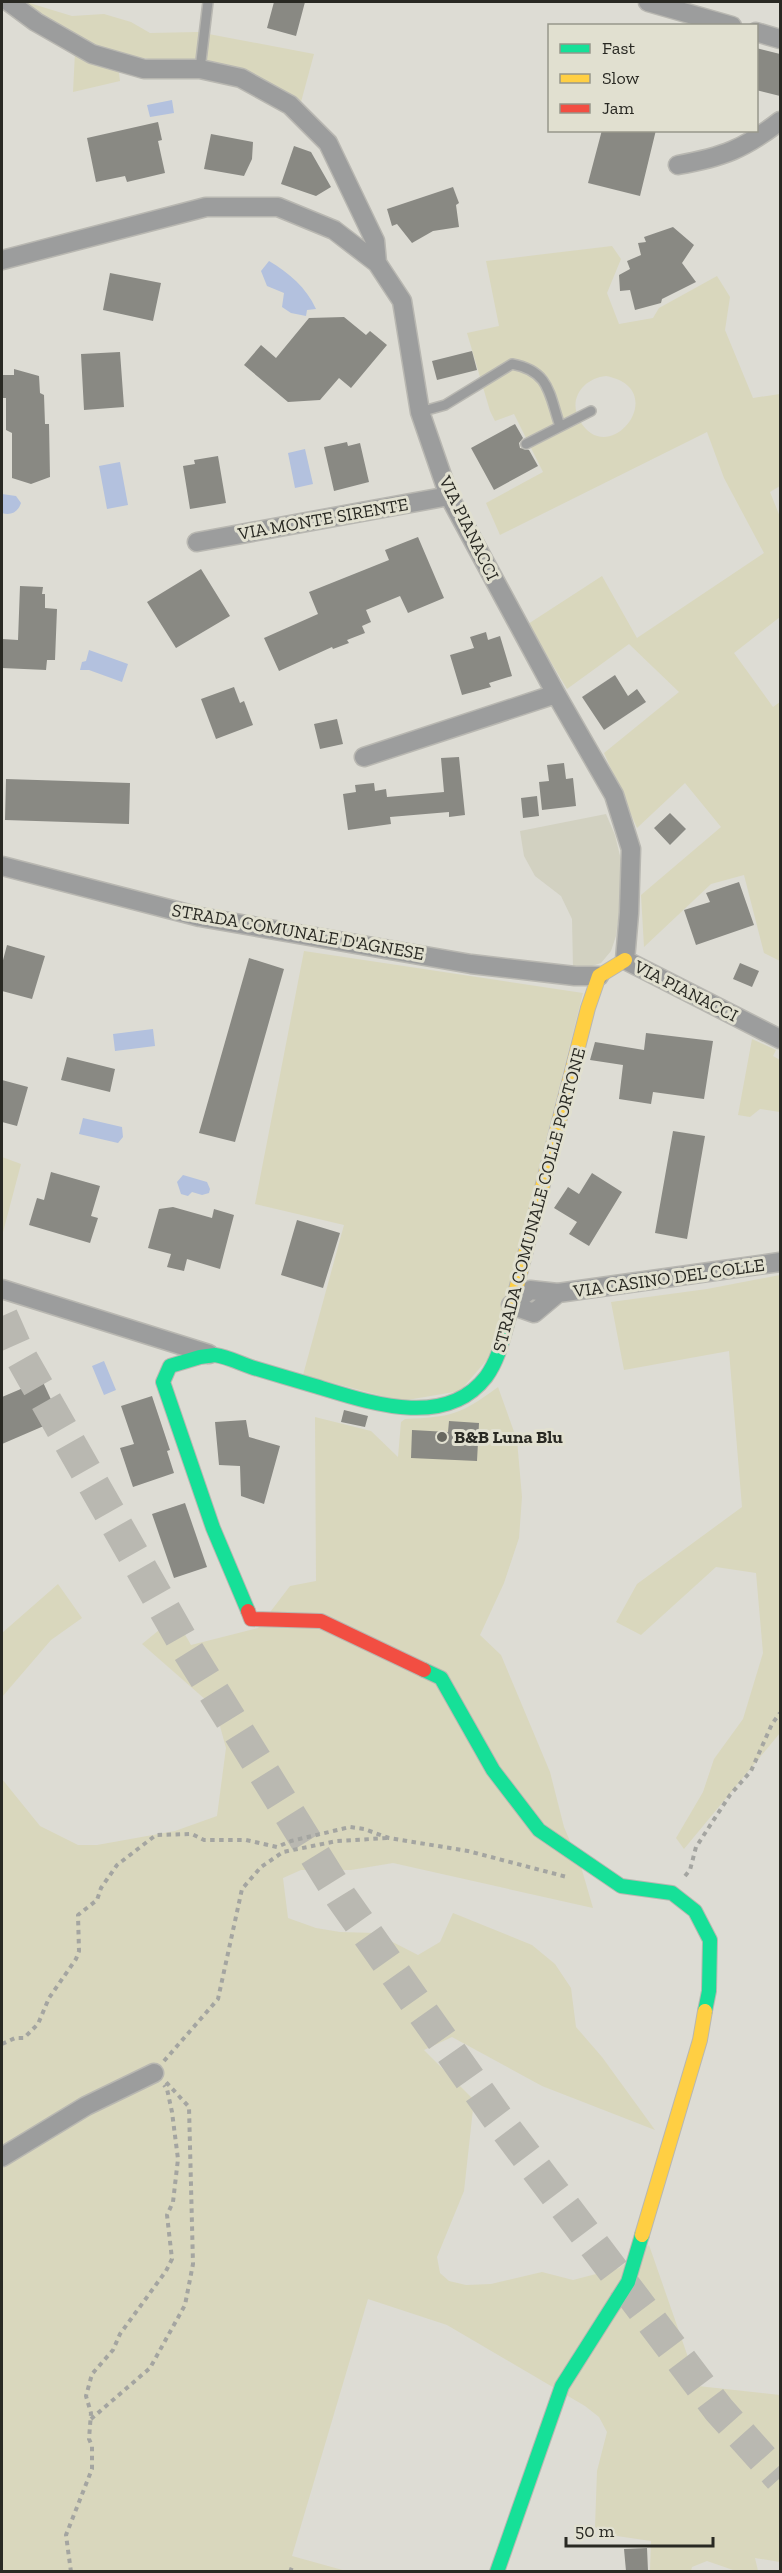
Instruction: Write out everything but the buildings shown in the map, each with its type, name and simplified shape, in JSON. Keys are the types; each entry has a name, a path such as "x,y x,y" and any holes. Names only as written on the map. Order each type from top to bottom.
{"street":[{"path":"9,2 36,22 92,54 144,69 200,69 241,78 290,105 328,143 375,241 377,263"},
{"path":"648,2 725,24"},
{"path":"758,33 780,39"},
{"path":"678,165 718,158 753,142 780,121"},
{"name":"VIA PIANACCI","path":"2,260 206,207 278,207 334,230 377,263 402,301 420,412 449,496 556,694 614,795 631,849 625,960 780,1039"},
{"name":"VIA MONTE SIRENTE","path":"197,542 449,496"},
{"path":"364,757 556,694"},
{"name":"STRADA COMUNALE D'AGNESE","path":"2,866 200,917 471,964 575,976 599,976"},
{"path":"599,976 625,960"},
{"name":"STRADA COMUNALE COLLE PORTONE","path":"211,1355 390,1407 427,1409 453,1403 480,1386 492,1371 500,1352 510,1305 588,1008 599,976"},
{"name":"VIA CASINO DEL COLLE","path":"510,1305 534,1313 558,1293 780,1262"},
{"path":"2,1289 211,1355"},
{"path":"211,1355 170,1366 164,1382 213,1528 251,1619 321,1621 441,1678 493,1770 539,1830 621,1886 672,1893 695,1911 710,1940 709,1991 700,2040 628,2282 562,2386 497,2571"},
{"path":"2,2157 86,2106 154,2073"}],"lane":[{"path":"200,69 208,2"},
{"path":"420,412 445,405 512,364 529,367 541,375 560,426"},
{"path":"526,444 591,411"}],"path":[{"path":"672,1893 690,1870 696,1847 712,1821 751,1771 771,1724 780,1713"},
{"path":"2,2044 15,2038 24,2038 38,2024 49,1998 79,1951 78,1915 97,1900 101,1888 117,1865 156,1835 192,1834 204,1840 246,1840 277,1847 291,1840 350,1827 364,1829 389,1838 468,1851 577,1879"},
{"path":"154,2073 218,1998 242,1889 261,1867 284,1852 337,1841 389,1838"},
{"path":"91,2419 150,2368 185,2306 193,2264 189,2107 174,2088 154,2073"},
{"path":"71,2571 66,2535 92,2469 92,2445 89,2439 91,2419 86,2396 92,2374 113,2350 120,2334 166,2271 172,2259 167,2215 173,2202 178,2159 167,2089 154,2073"}],"shaded area":[{"path":"2,2 26,2 72,16 104,14 131,22 150,33 198,32 314,54 301,102 249,74 136,57 116,51 120,81 73,92 75,52"},
{"path":"612,246 621,259 607,293 619,324 653,318 659,308 717,276 730,297 725,330 753,398 780,394 780,486 770,492 780,517 780,617 734,653 773,707 780,702 780,961 764,953 744,875 711,884 644,947 641,895 721,827 685,783 637,828 604,753 679,692 629,644 567,689 528,624 602,576 637,638 764,553 724,478 707,432 500,535 486,503 543,472 514,414 495,421 467,333 499,326 486,261","holes":["606,376 625,384 634,396 635,409 629,422 619,432 606,437 592,434 576,413 575,405 580,391 591,381"]},
{"path":"606,814 615,835 621,860 620,906 616,936 611,951 601,963 586,968 573,968 572,919 561,896 535,876 524,856 520,831"},
{"path":"304,951 583,993 492,1354 460,1391 401,1401 303,1375 344,1225 255,1204"},
{"path":"752,1039 776,1050 773,1056 780,1060 780,1112 760,1109 750,1117 738,1115"},
{"path":"2,1157 21,1164 2,1236"},
{"path":"780,1275 780,1733 684,1849 676,1838 703,1792 714,1759 743,1719 763,1653 756,1573 716,1567 641,1635 616,1622 637,1584 742,1507 729,1351 624,1370 611,1302 707,1289"},
{"path":"498,1387 517,1440 522,1497 519,1538 504,1583 480,1635 501,1655 550,1772 564,1827 582,1870 593,1908 393,1863 351,1870 301,1870 283,1878 288,1918 316,1928 340,1932 375,1933 418,1955 440,1942 453,1913 532,1945 555,1964 571,1988 576,2027 602,2057 655,2130 542,2086 452,2037 424,2050 474,2100 464,2191 437,2257 440,2273 449,2281 466,2285 491,2284 542,2272 573,2280 619,2268 649,2245 698,2386 780,2395 780,2562 755,2558 758,2571 736,2571 707,2561 692,2567 691,2571 650,2571 651,2541 610,2535 595,2527 597,2471 607,2432 599,2417 585,2406 447,2325 368,2299 292,2556 346,2571 2,2571 2,1779 40,1826 78,1845 97,1845 175,1831 217,1816 226,1748 215,1708 142,1644 175,1617 191,1645 258,1628 290,1586 316,1581 315,1417 371,1431 398,1457 401,1422 405,1419 454,1413 474,1404"},
{"path":"58,1584 82,1618 51,1640 2,1697 2,1633"}],"water":[{"path":"172,100 174,113 150,117 147,105"},
{"path":"269,261 296,281 316,309 307,310 306,316 291,313 282,307 284,293 267,286 261,271"},
{"path":"305,449 313,484 295,488 288,453"},
{"path":"120,462 128,505 107,509 99,466"},
{"path":"2,494 16,496 21,503 16,511 11,514 2,513"},
{"path":"89,650 128,664 122,682 89,670 80,670"},
{"path":"153,1029 155,1046 115,1051 113,1034"},
{"path":"83,1118 122,1127 123,1137 118,1143 79,1134"},
{"path":"183,1175 207,1182 209,1193 202,1195 192,1192 188,1196 181,1194 177,1182"},
{"path":"104,1361 116,1390 104,1395 92,1366"}],"tunnel":[{"path":"2,1316 17,1350 187,1649 341,1897 496,2116 719,2410 780,2478"}],"traffic: fast":[{"path":"248,1611 213,1528 163,1382 170,1366 215,1355 358,1399 405,1407 428,1407 449,1403 469,1393 486,1377 497,1356 509,1317"},
{"path":"424,1670 441,1678 493,1770 539,1830 621,1886 672,1893 695,1911 710,1940 709,1991 705,2011"},
{"path":"497,2572 562,2386 628,2282 642,2235"}],"traffic: slow":[{"path":"509,1317 588,1008 599,976 625,960"},
{"path":"642,2235 700,2040 705,2011"}],"traffic: jam":[{"path":"248,1611 251,1619 321,1621 424,1670"}],"place":[{"name":"B&B Luna Blu","path":"442,1437"}]}
